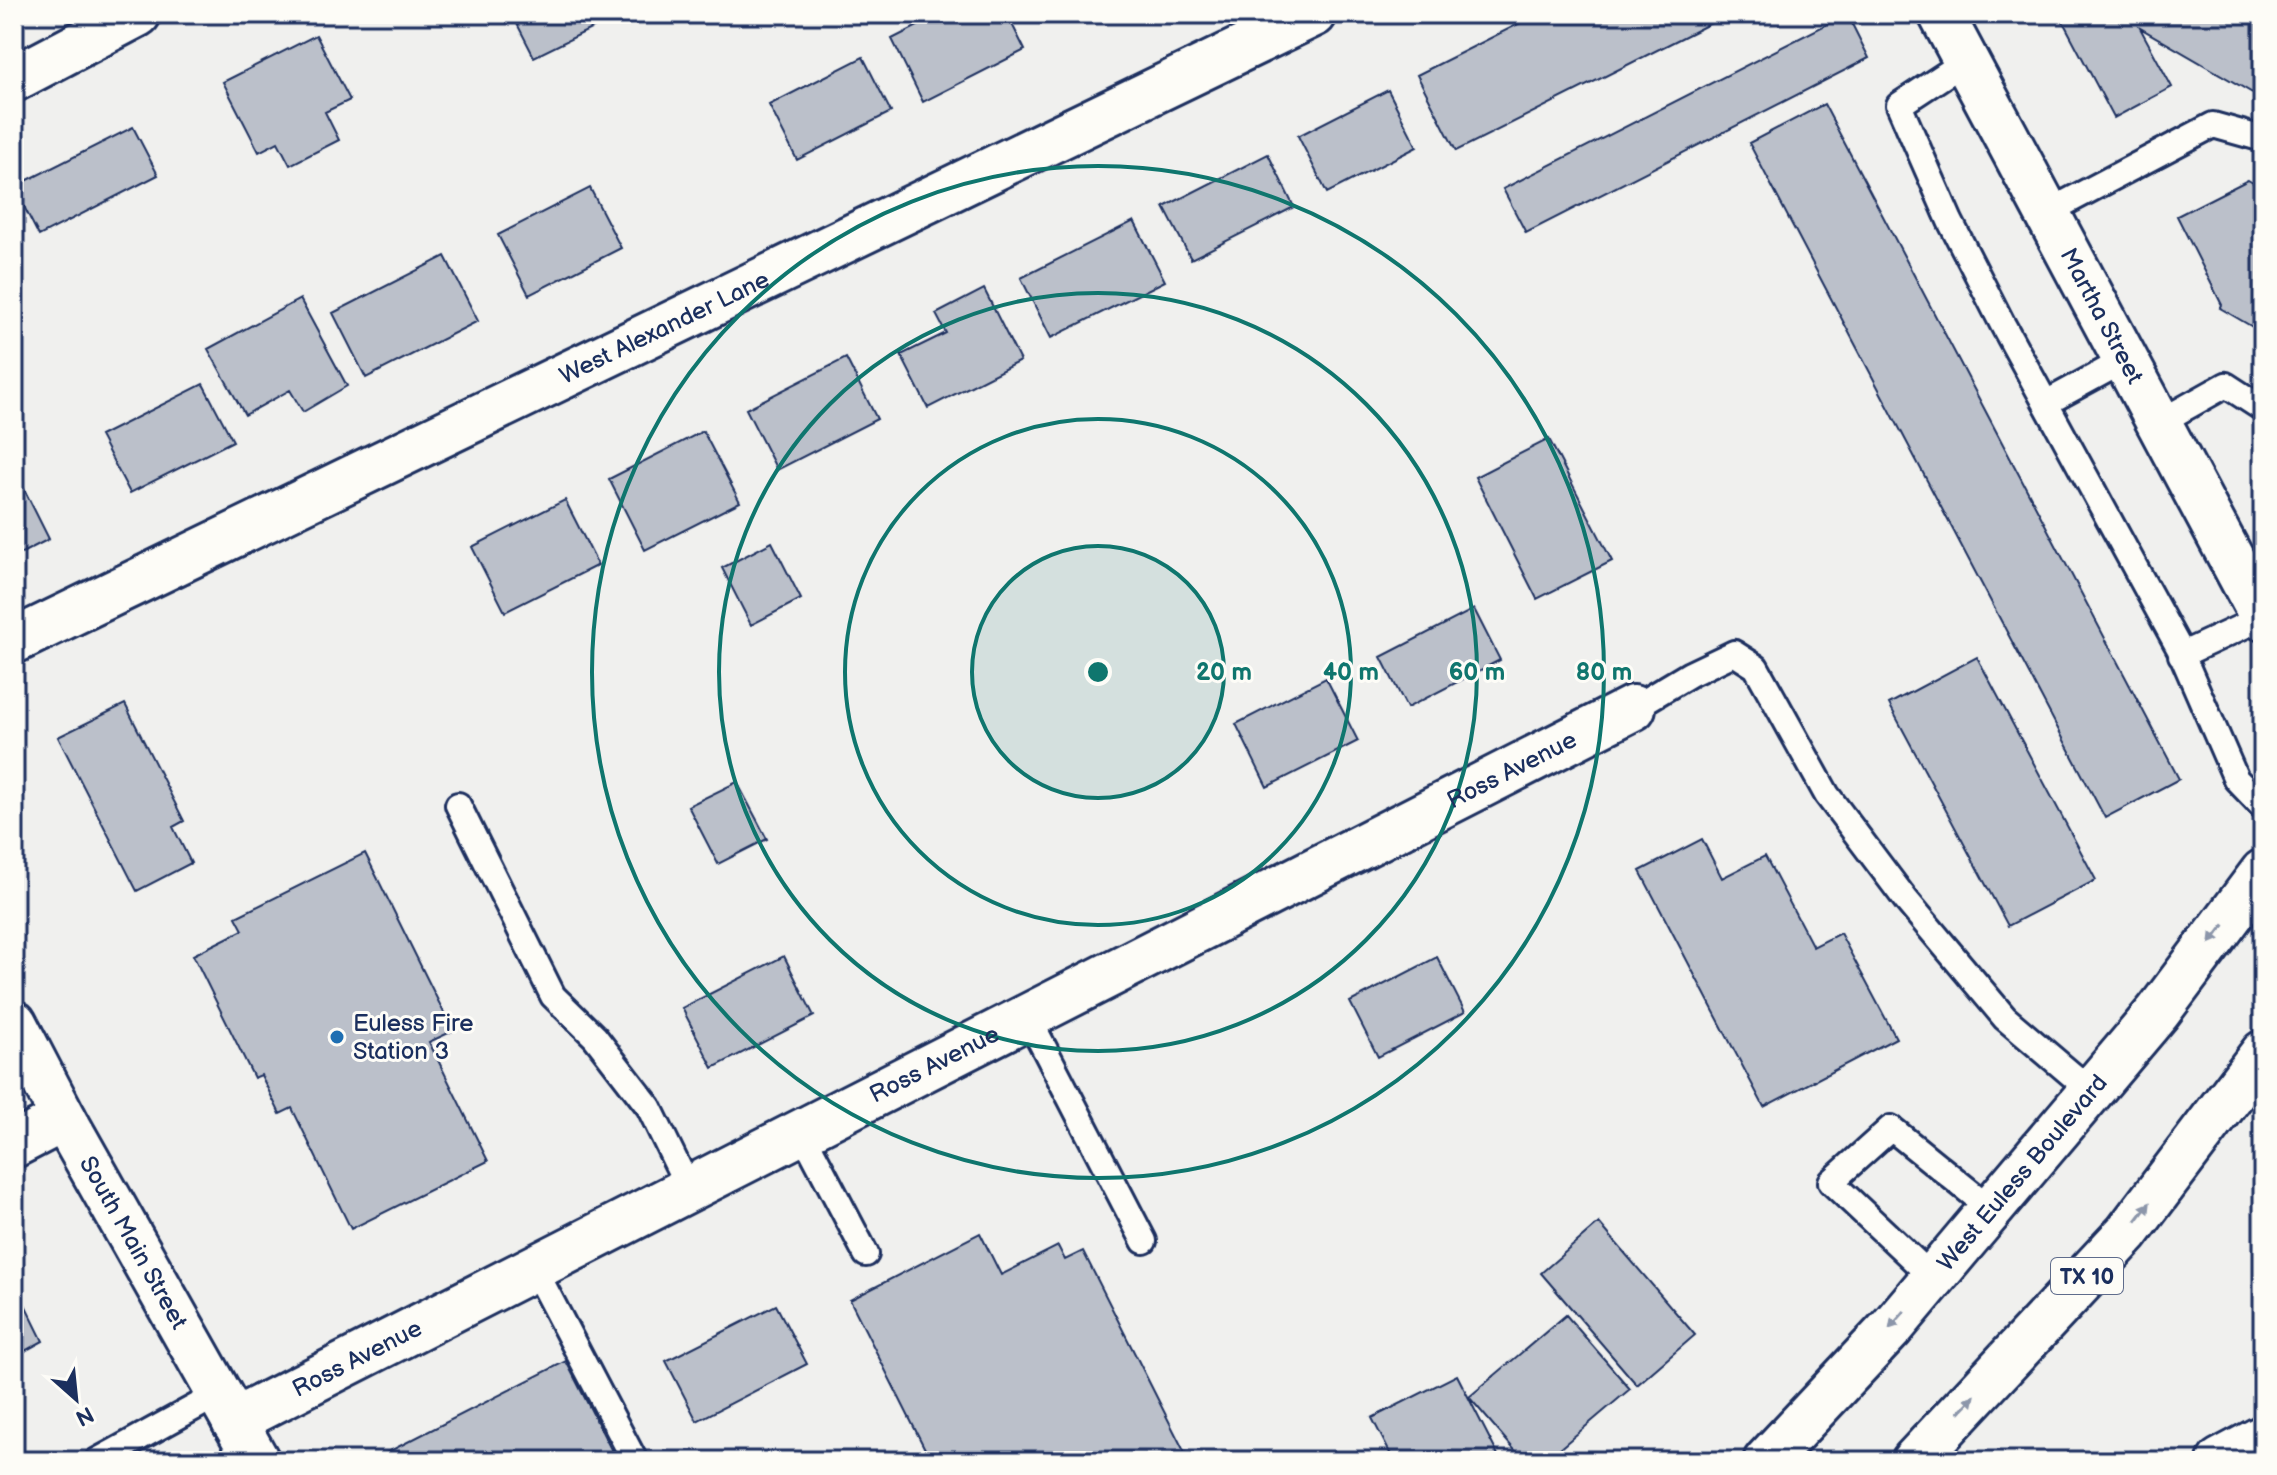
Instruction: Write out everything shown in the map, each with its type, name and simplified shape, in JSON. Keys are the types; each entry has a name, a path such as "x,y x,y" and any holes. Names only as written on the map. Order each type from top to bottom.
{"street":[{"path":"14,79 138,14"},
{"name":"West Alexander Lane","path":"14,641 1314,14"},
{"name":"Martha Street","path":"1941,14 2263,618"},
{"name":"Ross Avenue","path":"226,1408 534,1268 1633,708"},
{"name":"West Euless Boulevard","path":"1774,1458 1892,1327 2158,1012 2263,872"},
{"name":"South Main Street","path":"14,1023 64,1119 257,1461"},
{"name":"TX 10","path":"1914,1461 2127,1233 2263,1053"},
{"path":"14,1145 64,1119"},
{"path":"2222,1460 2263,1438"}],"lane":[{"path":"1966,61 1899,105 1950,221 2181,655 2236,779 2263,807"},
{"path":"2046,213 2213,125 2263,139"},
{"path":"2046,403 2125,360"},
{"path":"2158,423 2226,385 2263,409"},
{"path":"2181,655 2263,618"},
{"path":"1633,708 1690,674 1734,653 1756,667 1827,795 1906,900 2005,1018 2091,1091"},
{"path":"458,805 553,996 595,1037 649,1107 689,1189"},
{"path":"1028,1017 1144,1241"},
{"path":"1933,1278 1831,1182 1891,1128 1991,1209"},
{"path":"802,1132 866,1254"},
{"path":"534,1268 635,1461"},
{"path":"97,1461 226,1408"}],"building":[{"path":"512,14 596,14 601,24 534,57"},
{"path":"941,14 1007,14 1025,50 923,102 892,39"},
{"path":"1538,14 1729,14 1456,151 1417,75"},
{"path":"1847,14 1869,58 1526,233 1503,189"},
{"path":"2059,14 2263,14 2263,99 2140,28 2172,87 2114,118"},
{"path":"316,35 350,100 325,112 339,140 290,165 278,142 259,152 223,82"},
{"path":"863,57 891,112 797,160 769,105"},
{"path":"1388,90 1417,147 1327,193 1298,136"},
{"path":"1824,104 2179,779 2105,818 1749,143"},
{"path":"133,127 158,175 39,236 14,187"},
{"path":"1268,154 1294,207 1191,259 1164,207"},
{"path":"2248,180 2263,189 2263,333 2220,308 2222,305 2177,216"},
{"path":"590,188 621,248 529,295 498,235"},
{"path":"1134,221 1165,281 1051,338 1021,278"},
{"path":"445,256 478,321 366,378 333,313"},
{"path":"984,289 1020,361 928,408 901,355 946,333 936,314"},
{"path":"300,299 347,386 303,412 290,390 245,415 208,349"},
{"path":"846,358 877,419 777,470 746,409"},
{"path":"203,384 233,441 130,493 100,436"},
{"path":"703,431 740,502 645,550 609,479"},
{"path":"1549,439 1612,561 1537,599 1475,477"},
{"path":"14,469 49,539 14,557"},
{"path":"565,500 598,565 505,612 472,547"},
{"path":"772,542 801,599 751,625 722,568"},
{"path":"1474,609 1500,660 1407,708 1381,657"},
{"path":"1977,657 2096,880 2008,926 1889,704"},
{"path":"1326,678 1358,741 1267,787 1236,724"},
{"path":"125,704 184,821 173,827 191,863 137,891 58,737"},
{"path":"737,782 767,839 718,864 688,806"},
{"path":"1702,839 1722,878 1765,856 1813,947 1840,933 1896,1038 1764,1107 1640,871"},
{"name":"Euless Fire Station 3","path":"365,853 453,1031 429,1042 488,1161 351,1229 292,1108 280,1114 261,1075 254,1078 193,955 243,930 236,917"},
{"path":"784,956 814,1016 713,1068 682,1008"},
{"path":"1437,957 1465,1012 1378,1057 1350,1002"},
{"path":"1599,1223 1695,1335 1637,1385 1541,1273"},
{"path":"980,1233 1001,1275 1058,1246 1065,1260 1083,1251 1189,1461 931,1461 850,1300"},
{"path":"14,1282 43,1341 14,1357"},
{"path":"776,1305 807,1364 697,1421 666,1361"},
{"path":"1566,1315 1630,1389 1545,1461 1524,1461 1469,1397"},
{"path":"566,1361 617,1461 516,1461 512,1453 496,1461 387,1461 384,1454"},
{"path":"566,1361 617,1461 387,1461 384,1454"},
{"path":"1457,1375 1501,1461 1394,1461 1372,1418"}],"place":[{"name":"Euless Fire Station 3","path":"337,1037"}]}
